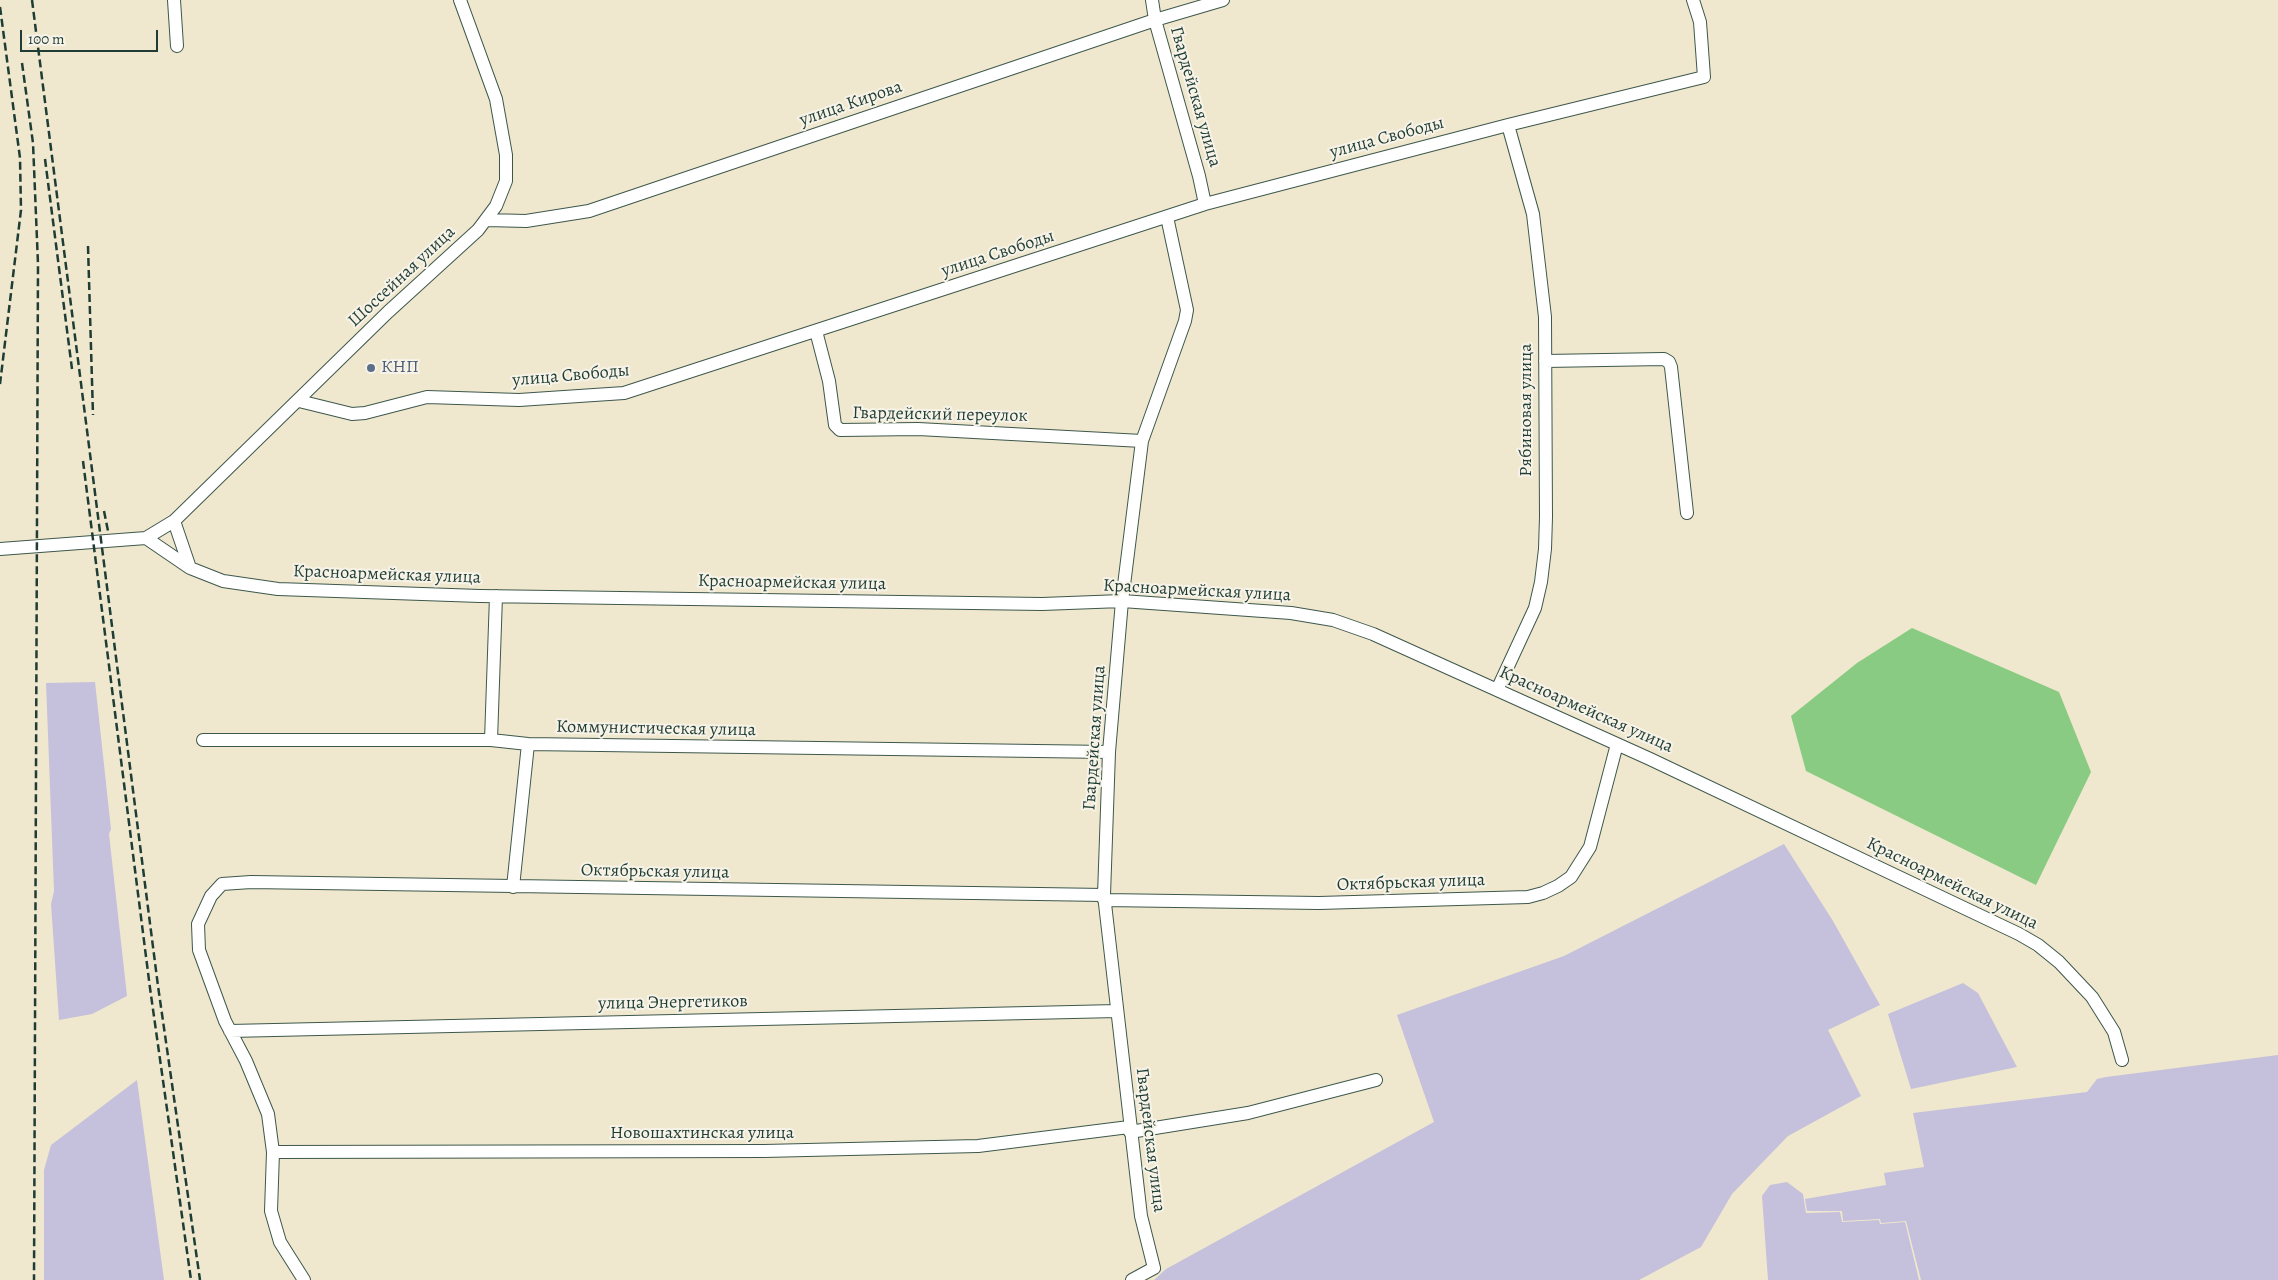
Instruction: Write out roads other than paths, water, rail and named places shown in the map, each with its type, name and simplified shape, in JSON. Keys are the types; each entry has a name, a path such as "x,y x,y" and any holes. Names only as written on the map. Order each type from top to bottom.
{"street":[{"path":"174,0 177,46"},
{"name":"Шоссейная улица","path":"146,538 174,520 244,451 299,401 388,312 487,220 496,206 506,181 506,155 496,99 460,0"},
{"name":"Гвардейская улица","path":"1152,0 1155,20 1199,176 1204,204"},
{"name":"улица Кирова","path":"487,220 526,221 589,211 1155,20 1223,0"},
{"name":"улица Свободы","path":"299,401 352,414 365,413 427,397 519,400 624,393 1167,218 1204,204 1508,125 1704,77 1700,22 1693,0"},
{"name":"Рябиновая улица","path":"1497,690 1535,608 1541,582 1545,549 1546,517 1545,317 1534,214 1508,125"},
{"name":"Гвардейская улица","path":"1132,1280 1154,1268 1141,1216 1104,898 1109,752 1122,602 1142,441 1186,321 1184,295 1167,218"},
{"name":"Гвардейский переулок","path":"816,330 829,381 835,425 840,430 918,429 1142,441"},
{"path":"1545,361 1664,359 1668,362 1672,367 1687,513"},
{"path":"174,520 190,568"},
{"path":"0,548 146,538"},
{"name":"Красноармейская улица","path":"146,538 190,568 223,581 278,589 496,596 1042,604 1122,602 1291,613 1333,620 1373,634 1617,744 1978,914 2038,945 2060,962 2092,997 2114,1032 2122,1060"},
{"path":"491,740 496,596"},
{"name":"Коммунистическая улица","path":"203,740 491,740 528,744 1109,752"},
{"path":"513,888 528,744"},
{"name":"Октябрьская улица","path":"230,1031 198,950 198,924 211,896 222,884 251,882 1319,903 1528,897 1558,886 1571,877 1582,863 1590,847 1617,744"},
{"name":"улица Энергетиков","path":"230,1031 1117,1011"},
{"path":"230,1031 246,1061 268,1114 273,1152 271,1211 280,1242 304,1280"},
{"name":"Новошахтинская улица","path":"273,1152 754,1151 978,1146 1130,1130 1248,1113 1376,1080"}],"railway":[{"path":"32,0 158,986 200,1280"},
{"path":"0,7 20,158 21,210 0,384"},
{"path":"22,63 33,143 38,264 34,1280"},
{"path":"45,159 72,369"},
{"path":"88,246 93,415"},
{"path":"83,461 150,988 191,1280"},
{"path":"104,511 108,531"}],"place":[{"name":"КНП","path":"371,368"}]}
